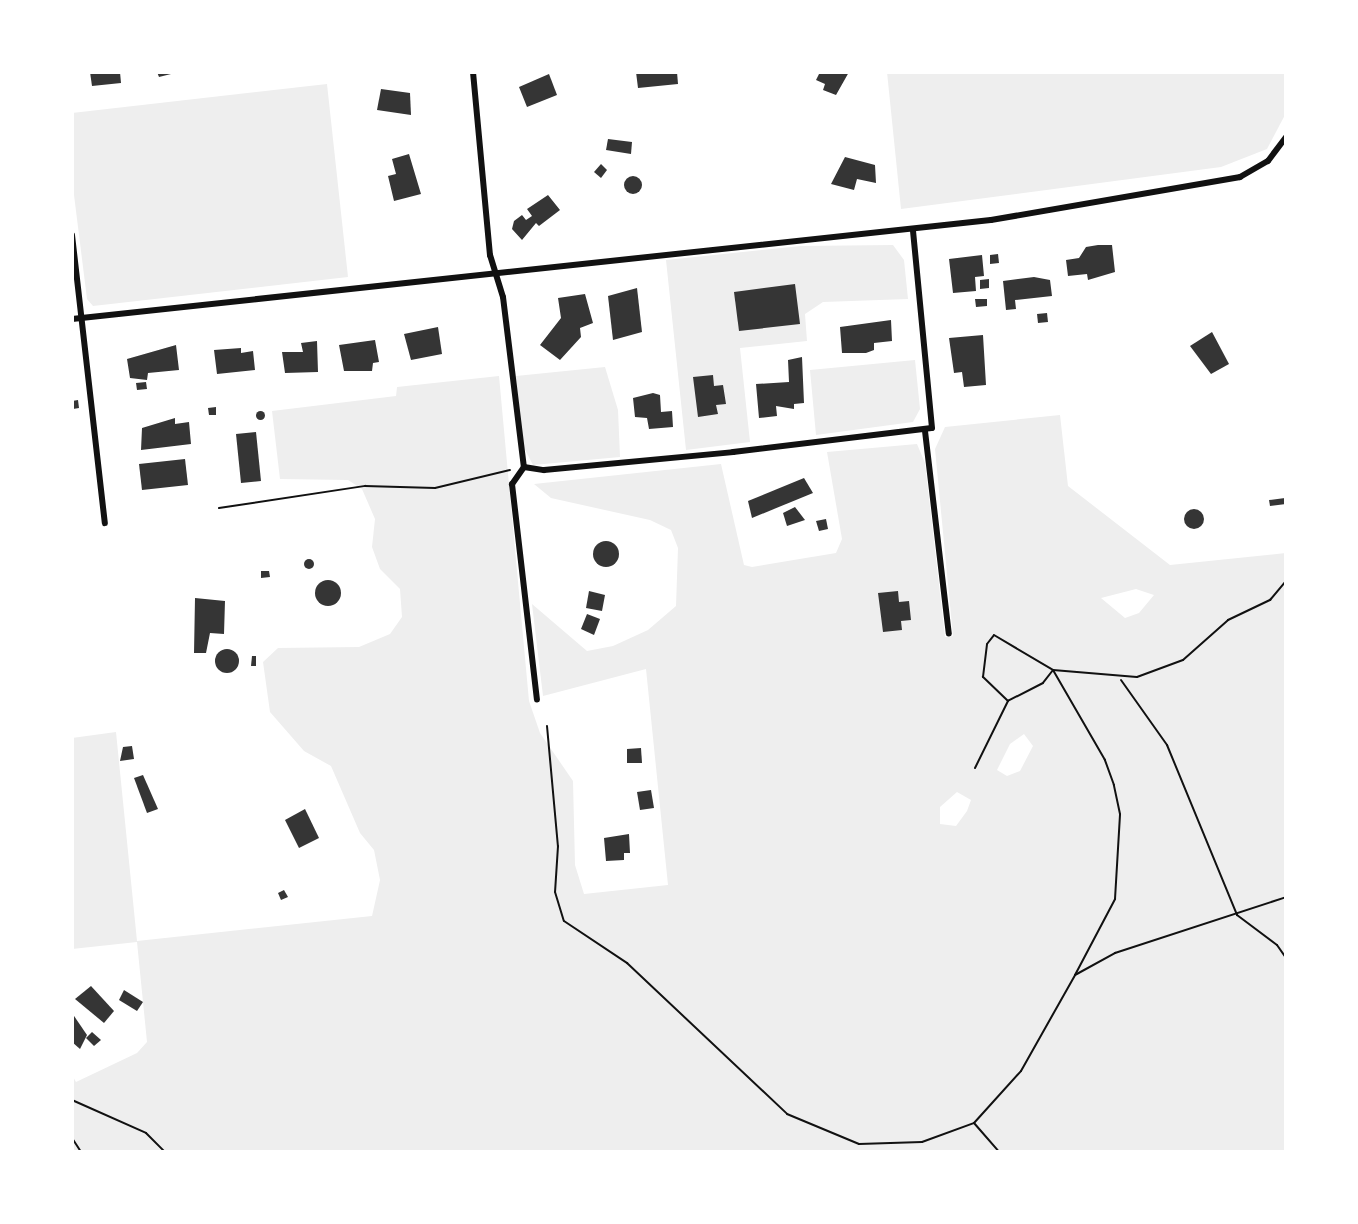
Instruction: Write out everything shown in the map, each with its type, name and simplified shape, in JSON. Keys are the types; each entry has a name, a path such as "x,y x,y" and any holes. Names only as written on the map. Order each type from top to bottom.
{"street":[{"path":"473,72 494,271 503,297 524,467 512,484 537,700"},
{"path":"72,319 494,271 913,230 1240,177 1268,161 1286,137"},
{"path":"913,230 928,430 949,634"},
{"path":"72,236 105,523"},
{"path":"524,467 544,470 928,430"}],"path":[{"path":"219,508 365,486 435,488 524,467"},
{"path":"1008,701 983,677 982,660 994,635 1053,670 1120,679 1162,671 1183,660 1228,620 1270,600 1286,581"},
{"path":"975,768 1008,701 1043,682 1053,670"},
{"path":"547,726 558,846 555,892 564,921 627,963 787,1114 859,1144 922,1142 974,1123 1021,1071 1076,975 1115,899 1120,813 1105,760 1053,670"},
{"path":"1120,679 1167,745 1237,915 1277,945 1286,958"},
{"path":"1076,975 1115,953 1237,915 1286,897"},
{"path":"72,1100 146,1133 165,1152"},
{"path":"974,1123 999,1152"},
{"path":"72,1138 81,1152"}],"shaded area":[{"path":"887,72 1286,72 1286,113 1267,149 1221,167 901,209"},
{"path":"327,84 348,277 93,306 87,299 72,179 72,113"},
{"path":"893,245 904,260 908,299 823,302 805,314 807,341 740,348 750,442 686,450 666,260 801,246"},
{"path":"915,360 920,409 913,422 816,435 810,370"},
{"path":"605,367 618,410 620,457 533,465 522,444 516,376"},
{"path":"499,376 529,701 540,733 573,781 575,865 584,894 668,885 646,669 543,696 532,604 587,651 613,646 648,630 676,606 678,548 671,530 650,520 551,498 534,484 721,464 744,565 752,567 836,553 842,539 827,452 917,444 925,463 945,637 953,636 935,449 945,427 1060,415 1068,486 1170,565 1286,553 1286,1152 72,1152 72,1075 76,1082 137,1053 147,1042 137,942 72,949 72,738 116,732 137,941 372,916 380,880 374,850 360,833 331,766 304,751 270,712 263,662 278,648 359,647 390,634 402,617 400,589 380,569 372,547 375,519 362,489 348,480 280,479 272,411 396,396 397,387","holes":["1136,589 1154,595 1139,613 1125,618 1101,598","1024,734 1033,746 1020,771 1007,776 997,770 1010,744","957,792 971,800 967,811 956,826 940,824 940,807"]}],"building":[{"path":"90,72 120,72 121,83 92,86"},
{"path":"157,72 175,72 175,73 159,77"},
{"path":"636,72 677,72 678,84 638,88"},
{"path":"820,72 849,72 836,95 823,90 825,84 816,80"},
{"path":"549,74 557,95 527,107 519,87"},
{"path":"381,89 410,93 411,115 377,110"},
{"path":"608,139 632,142 631,154 606,150"},
{"path":"409,154 421,194 394,201 388,176 396,174 392,159"},
{"path":"845,157 875,165 876,183 857,179 854,190 831,184"},
{"path":"601,164 607,170 601,178 594,172"},
{"path":"633,176 641,181 642,185 637,193 633,194 625,189 624,185 629,177"},
{"path":"548,195 560,210 539,226 536,223 522,240 512,229 514,221 522,215 526,220 532,216 527,209"},
{"path":"1112,245 1115,272 1088,280 1087,274 1068,276 1066,260 1079,258 1086,247"},
{"path":"998,254 999,263 990,264 990,255"},
{"path":"982,255 984,276 975,277 976,291 953,293 949,259"},
{"path":"1034,277 1050,280 1052,296 1015,300 1016,309 1006,310 1003,281"},
{"path":"989,279 989,288 980,289 980,280"},
{"path":"795,284 800,324 739,331 734,292"},
{"path":"637,288 642,332 613,340 608,296"},
{"path":"585,294 593,323 580,328 581,337 560,360 540,345 561,318 558,298"},
{"path":"975,299 987,299 987,306 976,307"},
{"path":"1047,313 1048,322 1038,323 1037,314"},
{"path":"891,320 892,341 874,343 874,350 866,353 842,353 840,327"},
{"path":"438,327 442,354 411,360 404,334"},
{"path":"1212,332 1229,364 1211,374 1190,346"},
{"path":"983,335 986,385 964,387 962,372 954,373 949,338"},
{"path":"375,340 379,362 373,363 372,371 344,371 339,345"},
{"path":"317,341 318,372 285,373 282,352 303,352 301,343"},
{"path":"176,345 179,370 148,373 147,380 130,378 127,359"},
{"path":"241,348 241,353 253,351 255,370 217,374 214,350"},
{"path":"802,357 804,403 794,404 794,409 776,406 777,416 759,418 756,384 789,382 788,360"},
{"path":"713,375 714,386 723,385 726,404 716,405 718,414 698,417 693,377"},
{"path":"146,382 147,389 137,390 136,383"},
{"path":"653,393 660,395 661,412 672,411 673,427 649,429 647,418 635,417 633,398"},
{"path":"78,400 79,408 73,409 72,401"},
{"path":"216,407 216,415 209,415 208,408"},
{"path":"260,410 265,415 260,420 255,415"},
{"path":"175,418 175,424 189,422 191,444 141,450 142,428"},
{"path":"256,432 261,481 241,483 236,434"},
{"path":"185,459 188,485 142,490 139,464"},
{"path":"804,478 813,493 752,518 748,501"},
{"path":"1285,498 1286,504 1270,506 1269,500"},
{"path":"795,507 805,520 787,526 783,513"},
{"path":"1194,509 1201,512 1204,519 1201,526 1194,529 1187,526 1184,519 1187,512"},
{"path":"826,519 828,529 819,531 816,521"},
{"path":"606,541 615,545 619,554 615,563 606,567 597,563 593,554 597,545"},
{"path":"309,559 313,560 313,568 309,569 305,568 304,564 305,560"},
{"path":"261,571 269,571 270,577 261,578"},
{"path":"328,580 337,584 341,593 337,602 328,606 319,602 315,593 319,584"},
{"path":"589,591 605,595 602,611 586,608"},
{"path":"898,591 899,602 909,601 911,620 901,621 902,630 883,632 878,593"},
{"path":"195,598 225,601 224,634 210,633 206,653 194,653"},
{"path":"587,614 600,619 594,635 581,629"},
{"path":"227,649 235,653 239,661 235,669 227,673 219,669 215,661 219,653"},
{"path":"252,656 256,656 256,666 251,666"},
{"path":"132,746 134,759 120,761 123,747"},
{"path":"641,748 642,763 627,763 627,749"},
{"path":"143,775 158,809 147,813 134,778"},
{"path":"651,790 654,808 640,810 637,792"},
{"path":"305,809 319,838 299,848 285,820"},
{"path":"629,834 630,853 624,853 624,860 606,861 604,838"},
{"path":"284,890 288,897 281,900 278,893"},
{"path":"91,986 114,1011 104,1023 75,999"},
{"path":"124,990 143,1002 137,1011 119,1000"},
{"path":"72,1013 87,1035 80,1049 72,1042"},
{"path":"92,1032 101,1040 94,1046 86,1038"}]}
